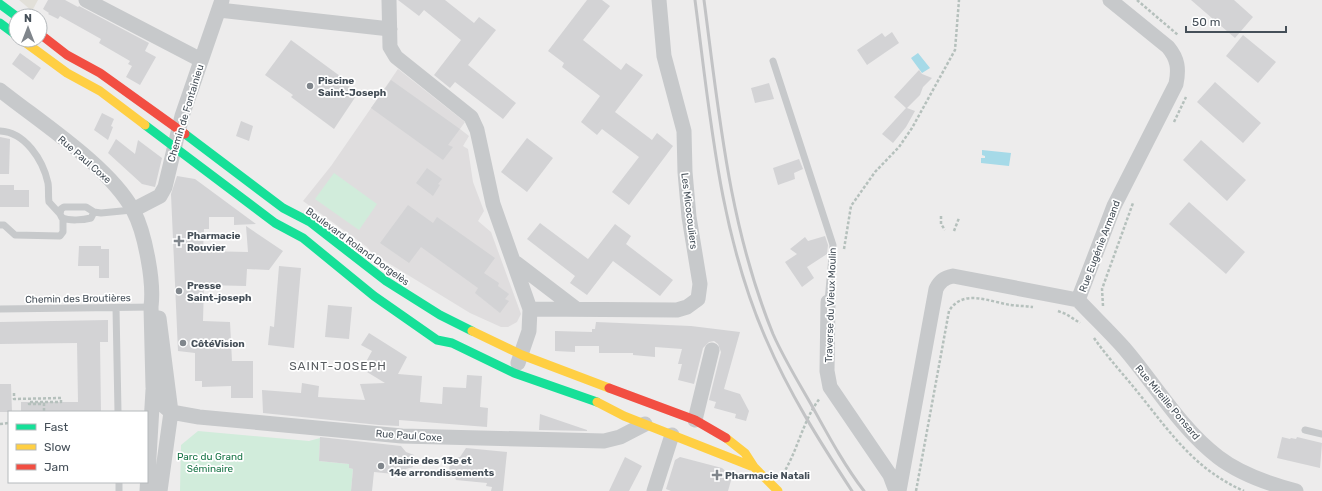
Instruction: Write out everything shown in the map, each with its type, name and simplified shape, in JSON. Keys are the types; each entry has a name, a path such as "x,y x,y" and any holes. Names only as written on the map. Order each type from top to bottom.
{"main road":[{"name":"Boulevard Roland Dorgelès","path":"48,40 67,55 100,73 178,129 283,208 310,222 386,281 440,315 522,355 695,420 716,431 744,453 754,467"},
{"path":"33,48 67,73 100,91 275,223 303,238 374,296 437,340 452,342 514,373 601,403 624,416 754,467"}],"street":[{"path":"86,0 201,60"},
{"path":"389,0 390,47 396,57 471,117 477,130 493,204 516,263 530,309 529,331 522,355 514,373"},
{"name":"Les Micocouliers","path":"530,309 575,308 677,310 687,307 698,299 700,284 689,217 685,172 684,131 664,56 659,0"},
{"name":"Rue Eugénie Armand","path":"898,491 936,289 939,283 945,278 953,276 1078,300 1114,206 1176,84 1178,71 1175,56 1168,47 1110,0"},
{"path":"221,5 390,29"},
{"name":"Chemin de Fontainieu","path":"133,210 160,196 165,187 178,129 221,5"},
{"name":"Rue Paul Coxe","path":"0,90 108,178 133,210 145,243 153,303 171,412"},
{"path":"516,263 575,308"},
{"name":"Rue Mireille Ponsard","path":"1078,300 1124,348 1190,431 1219,458 1244,473 1296,491"},
{"name":"Traverse du Vieux Moulin","path":"828,302 827,371 830,387 890,475 898,491"},
{"name":"Rue Paul Coxe","path":"153,303 154,387 164,406 171,412 199,417 394,435 462,438 604,441 620,438 645,424"},
{"path":"695,420 712,350"},
{"path":"148,476 154,387"},
{"path":"160,491 171,412"},
{"path":"654,491 672,435"},
{"path":"754,467 772,490"}],"lane":[{"name":"Traverse du Vieux Moulin","path":"773,61 833,245 828,302"},
{"path":"0,131 10,131 22,138 37,156 48,183 48,202 61,216 87,219 92,218 94,212"},
{"path":"0,225 4,225 15,235 60,236 63,232 61,209 64,207 86,207 94,212 133,210"},
{"name":"Chemin des Broutières","path":"0,309 116,308 153,303"},
{"path":"116,308 118,411"},
{"path":"1305,430 1322,434"}],"path":[{"path":"843,251 851,206 875,172 899,147 908,134 955,50 959,0"},
{"path":"1137,0 1159,18"},
{"path":"1171,128 1184,104"},
{"path":"1103,309 1102,289 1130,211"},
{"path":"941,216 941,224 945,230"},
{"path":"954,231 959,218"},
{"path":"916,491 949,311 952,305 960,300 974,298 1011,305 1036,307"},
{"path":"1054,310 1066,314 1083,325"},
{"path":"772,490 789,463 817,402 830,387"},
{"path":"14,393 14,399 61,398 61,402 29,402 29,404 44,404 44,411"}],"shaded area":[{"path":"19,0 38,0 34,8 28,8"},
{"path":"398,69 465,122 460,129 469,136 463,146 468,149 473,182 484,211 478,221 491,232 521,314 517,322 508,327 501,327 470,313 372,253 367,247 303,201 331,166"}],"green space":[{"path":"334,173 377,204 359,230 315,199"},
{"name":"Parc du Grand Séminaire","path":"198,431 309,441 320,438 319,461 349,464 349,468 353,469 351,491 180,491 181,445"}],"water":[{"path":"918,53 930,68 922,73 911,58"},
{"path":"982,150 1011,153 1009,166 981,163 981,158 985,158 985,156 982,155"}],"building":[{"path":"48,0 65,0 149,43 145,51 156,57 140,85 126,77 132,66 128,64 130,61 99,43 101,39 60,16 58,19 48,14 48,8 44,8"},
{"path":"398,0 445,0 474,23 479,17 496,30 468,65 516,103 503,119 455,82 450,88 434,75 461,40 424,10 419,16"},
{"path":"587,0 602,0 610,6 583,40 621,70 626,63 643,75 615,112 652,140 657,133 673,146 629,205 612,192 639,157 602,129 597,135 581,122 600,96 562,67 564,63 548,51"},
{"path":"1191,0 1234,0 1253,17 1235,38"},
{"path":"892,32 899,43 867,65 857,50 882,33 885,37"},
{"path":"1243,35 1276,62 1258,83 1226,56"},
{"name":"Piscine Saint-Joseph","path":"291,40 344,79 342,81 358,93 334,129 291,97 293,95 265,75"},
{"path":"20,53 41,68 33,80 12,64"},
{"path":"919,70 922,74 932,78 923,87 920,95 907,108 915,111 906,127 893,143 882,134 906,108 894,97"},
{"path":"391,80 460,129 448,145 453,147 443,160 371,108"},
{"path":"1215,82 1261,123 1243,143 1197,102"},
{"path":"769,83 774,99 755,103 751,88"},
{"path":"102,113 114,119 111,126 113,127 108,140 94,130"},
{"path":"241,121 253,126 249,141 236,136"},
{"path":"0,137 10,139 9,174 0,174"},
{"path":"527,138 553,158 527,192 501,172"},
{"path":"116,139 135,154 138,140 162,158 155,187 142,184 108,153"},
{"path":"1201,140 1246,180 1227,201 1183,160"},
{"path":"799,159 803,169 794,173 795,179 778,185 773,168"},
{"path":"427,168 442,179 433,196 416,183"},
{"path":"177,176 195,179 256,224 234,225 234,217 209,217 209,229 204,229 203,251 248,252 246,226 283,251 269,270 247,269 246,286 204,285 203,321 230,322 232,361 253,361 253,398 231,398 231,386 202,387 202,381 195,381 195,353 178,351 171,194"},
{"path":"0,185 14,185 14,190 29,190 29,207 0,207"},
{"path":"1189,202 1245,252 1226,274 1169,224"},
{"path":"408,205 433,223 437,217 495,258 484,273 499,283 498,286 509,294 505,299 509,301 500,313 475,293 478,288 421,247 409,263 380,243"},
{"path":"540,223 588,259 615,224 631,236 626,244 673,280 660,296 613,261 587,295 570,283 575,276 527,239"},
{"path":"825,236 828,245 827,254 807,267 814,278 802,287 785,262 797,254 790,249 805,237 808,241"},
{"path":"79,246 101,246 101,249 109,249 109,278 99,278 99,266 78,266"},
{"path":"279,266 301,268 294,348 268,345 270,326 274,327"},
{"path":"328,305 352,307 349,339 325,337"},
{"path":"108,320 108,342 100,342 101,411 21,411 21,402 78,402 77,343 0,344 0,322"},
{"path":"596,322 691,326 740,332 724,389 740,394 749,411 746,421 735,418 736,414 714,408 716,402 709,400 721,352 718,344 714,341 709,342 703,348 694,384 678,380 682,364 678,364 682,349 655,347 655,357 633,355 633,353 599,353 599,346 575,346 575,352 555,351 555,331 592,332 592,329 595,329"},
{"path":"369,333 407,357 398,374 422,376 420,402 442,404 443,387 466,388 467,375 482,376 480,407 488,408 487,427 399,420 399,426 379,425 263,413 262,390 301,393 302,383 319,386 318,397 365,400 360,384 385,383 362,369 372,351 361,345"},
{"path":"0,384 11,384 12,411 0,412"},
{"path":"540,414 587,430 587,431 539,430"},
{"name":"Mairie des 13e et 14e arrondissements","path":"320,437 401,446 406,452 414,455 413,467 406,469 404,475 374,472 372,491 351,491 353,469 349,468 349,464 319,461"},
{"path":"1282,437 1296,439 1297,437 1322,443 1320,468 1277,458"},
{"path":"466,448 507,452 503,491 491,491 492,487 486,486 487,483 456,480 453,473 449,470 451,459 460,457"},
{"path":"625,457 642,466 629,491 609,491"},
{"path":"680,457 722,468 732,477 728,491 671,491 666,489 675,460"}],"railway":[{"path":"695,0 718,172 737,257 750,298 766,339 795,398 852,491"},
{"path":"704,0 728,169 736,211 758,293 773,334 787,362 836,450 864,491"}],"traffic: fast":[{"path":"0,4 8,10"},
{"path":"0,23 8,29"},
{"path":"145,125 275,223 303,238 374,296 437,340 452,343 514,373 597,402"},
{"path":"185,134 283,208 310,222 386,281 440,315 472,331"}],"traffic: slow":[{"path":"33,48 67,73 100,91 145,125"},
{"path":"472,331 522,355 609,388"},
{"path":"597,402 624,416 751,466"},
{"path":"726,438 745,453 754,467 778,491"}],"traffic: jam":[{"path":"48,40 67,55 100,73 185,134"},
{"path":"609,388 695,420 726,438"}],"place":[{"name":"Piscine Saint-Joseph","path":"310,86"},
{"name":"Pharmacie Rouvier","path":"179,241"},
{"name":"Presse Saint-joseph","path":"179,291"},
{"name":"CôtéVision","path":"183,343"},
{"name":"Mairie des 13e et 14e arrondissements","path":"381,466"},
{"name":"Pharmacie Natali","path":"717,475"}],"district":[{"name":"SAINT-JOSEPH","path":"338,366"}]}
